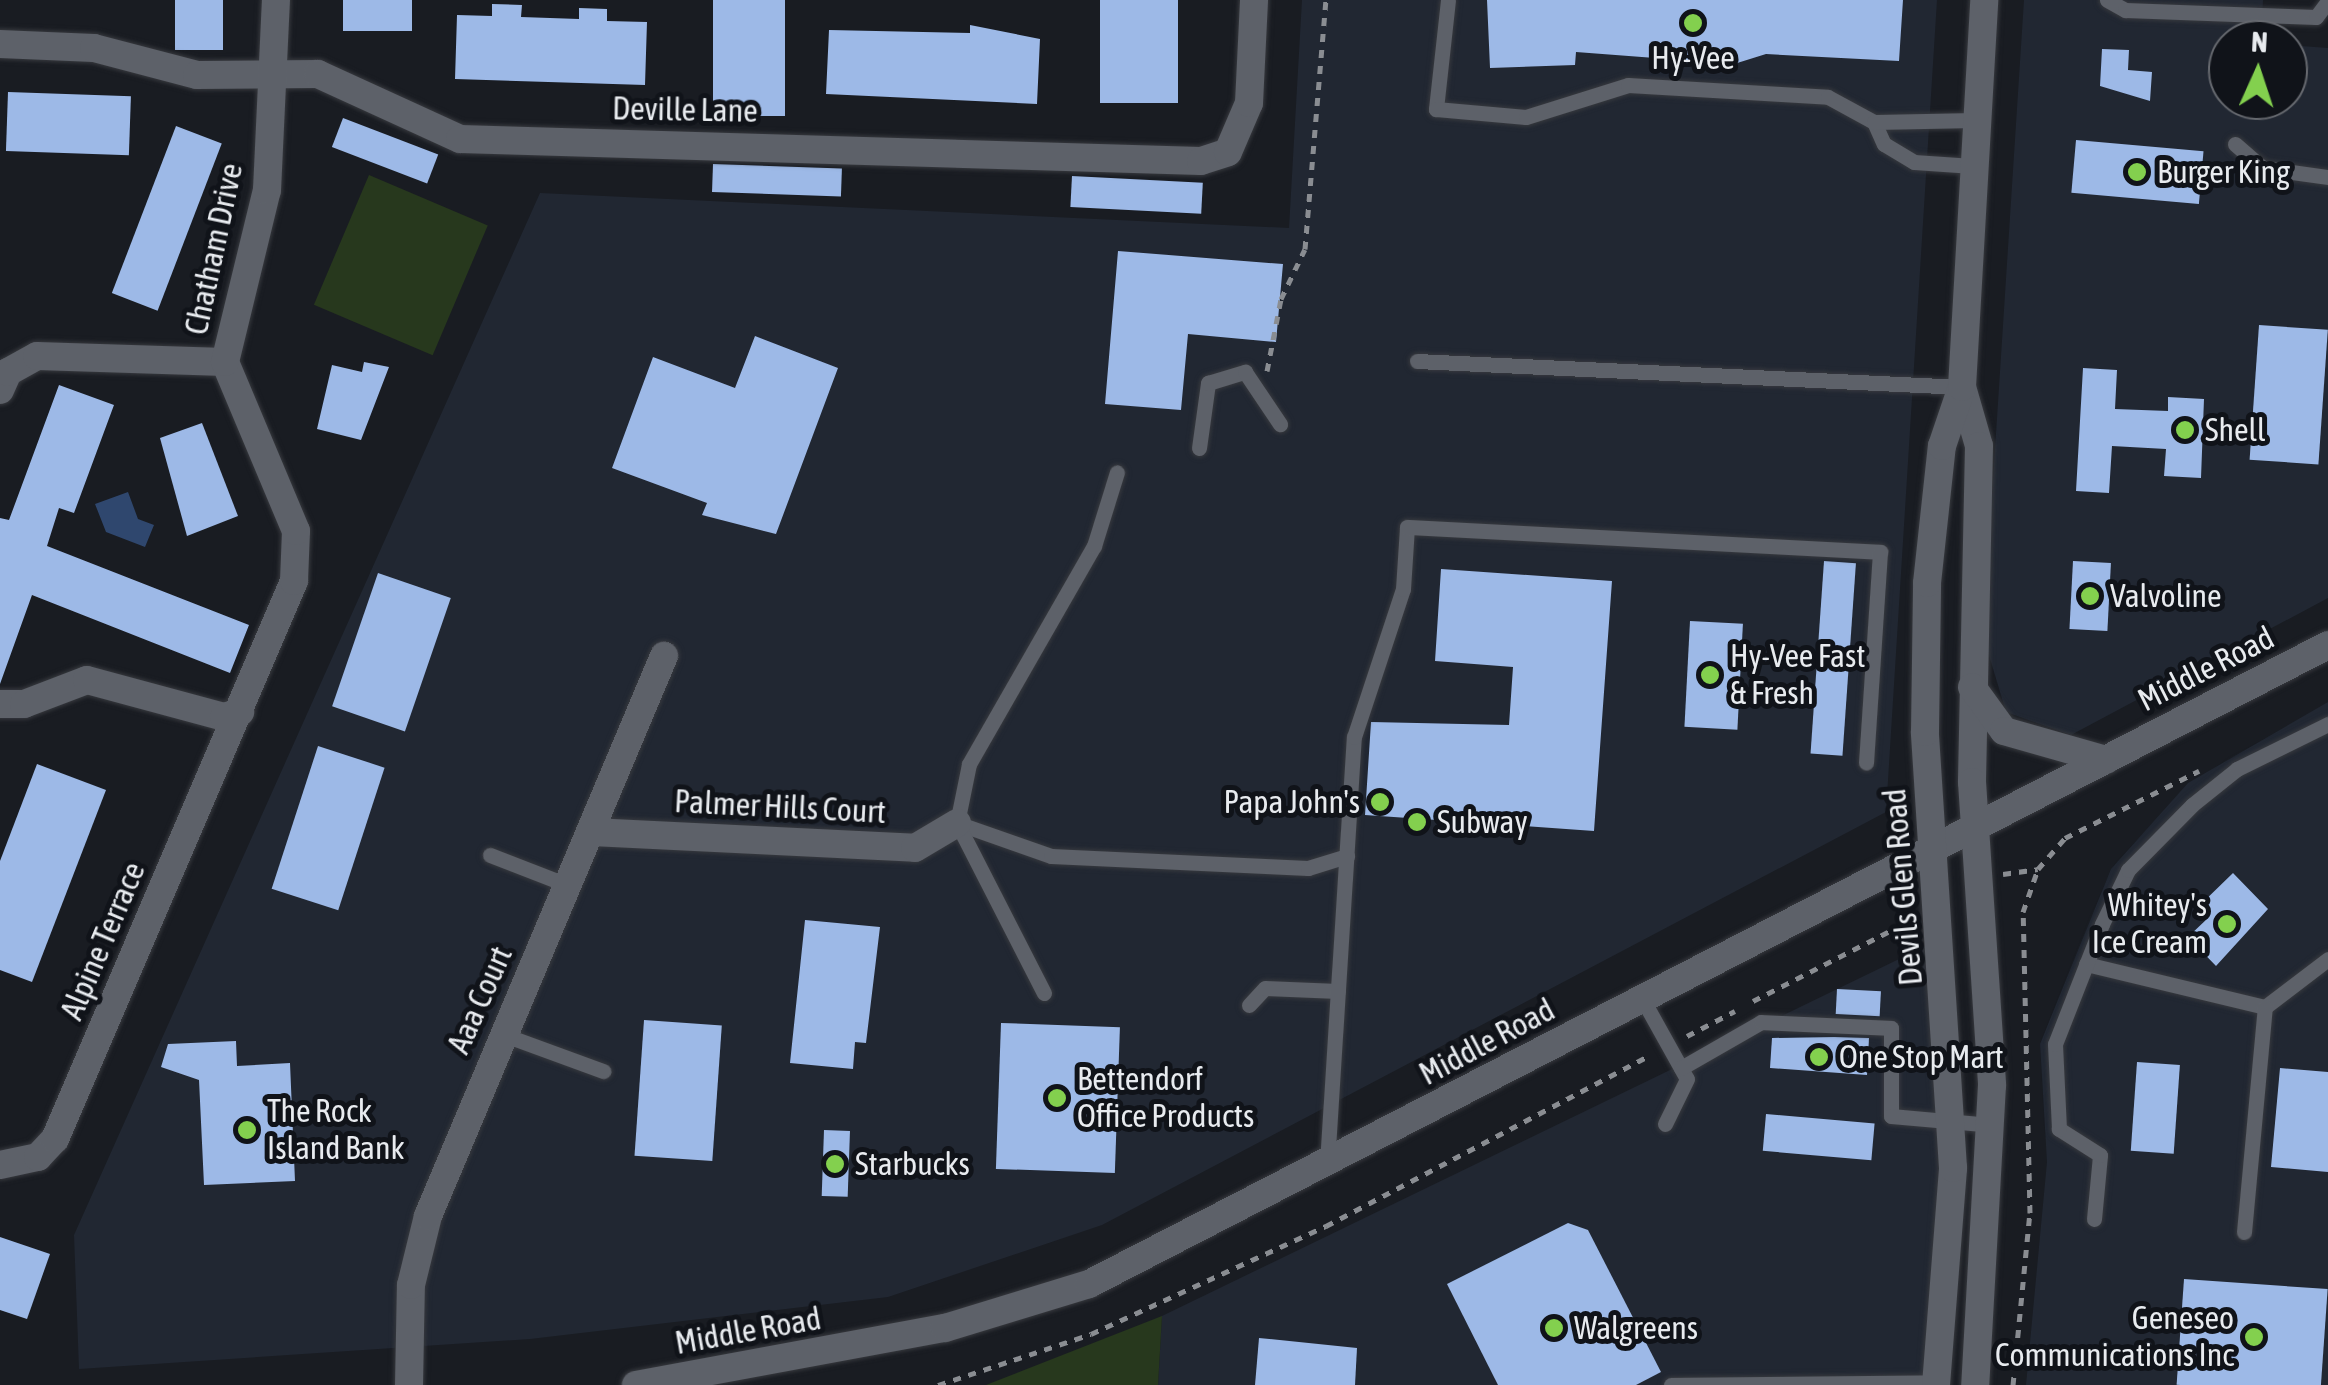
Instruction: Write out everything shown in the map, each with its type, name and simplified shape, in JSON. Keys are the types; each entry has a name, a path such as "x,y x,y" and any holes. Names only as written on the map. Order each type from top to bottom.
{"main road":[{"name":"Chatham Drive","path":"240,712 294,582 296,531 224,362 267,190 276,0"},
{"name":"Deville Lane","path":"0,44 94,48 197,75 318,74 460,139 1201,160 1228,152 1249,103 1254,0"},
{"name":"Devils Glen Road","path":"1937,1384 1952,1121 1935,849 1927,583 1942,446 1962,387 1984,0"},
{"path":"0,390 8,372 37,356 224,362"},
{"name":"Devils Glen Road","path":"1962,387 1979,446 1972,686 1991,1125 1975,1385"},
{"name":"Middle Road","path":"636,1385 945,1328 1089,1284 2328,645"},
{"name":"Aaa Court","path":"409,1385 412,1284 428,1216 664,656"},
{"path":"0,704 24,704 87,680 224,717 240,712"},
{"path":"1972,686 2004,731 2106,760"},
{"name":"Alpine Terrace","path":"0,1165 38,1157 55,1139 240,712"},
{"name":"Palmer Hills Court","path":"592,832 914,848 958,823"}],"lane":[{"path":"1448,0 1436,109 1526,117 1628,84 1828,97 1874,122 1976,120"},
{"path":"2107,0 2125,10 2316,17 2328,1"},
{"path":"1874,122 1884,144 1914,162 1973,166"},
{"path":"2235,144 2262,168 2328,178"},
{"path":"1418,361 1962,387"},
{"path":"1199,448 1208,383 1245,372 1260,387 1280,424"},
{"path":"1044,993 958,823 969,764 1094,546 1117,472"},
{"path":"1327,1164 1354,737 1403,588 1407,527 1880,552 1866,764"},
{"path":"2094,1218 2100,1155 2059,1129 2055,1044 2128,870 2192,804 2237,769 2328,724"},
{"path":"958,823 1051,856 1308,868 1347,856"},
{"path":"490,856 570,886"},
{"path":"2244,1232 2265,1007 2328,959"},
{"path":"2086,964 2265,1007"},
{"path":"1248,1004 1265,988 1338,991"},
{"path":"1643,1000 1687,1079 1666,1124"},
{"path":"1681,1068 1761,1022 1891,1028 1891,1116 1991,1125"},
{"path":"502,1034 603,1071"},
{"path":"1671,1385 1937,1384"}],"path":[{"path":"1260,387 1277,349 1281,299 1305,249 1326,0"},
{"path":"2013,1385 2030,1213 2023,912 2038,869 2065,838 2219,762"},
{"path":"1979,886 2022,864 2038,869"},
{"path":"938,1385 1091,1334 1326,1226 1941,905"}],"shaded area":[{"path":"1302,0 1937,0 1886,812 1102,1225 888,1297 530,1339 79,1369 74,1235 540,193 1289,228"},
{"path":"2024,0 2263,0 2262,20 2208,20 2208,120 2308,120 2308,46 2328,48 2328,598 2071,735 2006,712 1983,635"},
{"path":"2328,702 2328,1385 2026,1385 2047,1162 2040,1044 2111,869 2188,783"},
{"path":"1930,944 1946,1160 1925,1385 1158,1385 1162,1316"}],"green space":[{"path":"369,175 488,225 433,355 314,305"},
{"path":"1162,1316 1158,1385 986,1385"}],"water":[{"path":"128,492 138,519 154,525 145,547 106,532 95,504"}],"building":[{"path":"175,0 223,0 223,50 175,50"},
{"path":"343,0 412,0 412,31 343,31"},
{"path":"713,0 785,0 785,116 713,116"},
{"path":"1100,0 1178,0 1178,103 1100,103"},
{"name":"Hy-Vee","path":"1487,0 1903,0 1899,61 1766,54 1734,64 1576,52 1575,65 1490,68"},
{"path":"492,4 522,5 521,17 579,19 579,8 607,9 607,21 647,22 645,85 455,79 457,15 492,16"},
{"path":"970,25 1040,39 1037,104 826,94 829,30 970,33"},
{"path":"2102,49 2129,50 2128,70 2152,72 2150,101 2100,86"},
{"path":"8,92 131,96 129,155 6,151"},
{"path":"343,118 438,155 427,183 332,147"},
{"path":"176,126 222,144 158,311 112,293"},
{"name":"Burger King","path":"2076,140 2204,151 2199,204 2071,193"},
{"path":"713,164 842,169 841,196 712,192"},
{"path":"1072,176 1203,183 1201,214 1070,207"},
{"path":"1118,251 1283,264 1276,342 1188,334 1181,410 1105,404"},
{"path":"2259,325 2328,330 2318,464 2250,460"},
{"path":"755,336 838,368 776,534 702,515 707,503 612,468 653,357 735,388"},
{"path":"364,362 389,367 361,440 317,429 332,365 362,372"},
{"name":"Shell","path":"2083,368 2117,370 2115,409 2168,411 2168,397 2204,399 2201,478 2164,476 2166,449 2112,446 2109,493 2076,491"},
{"path":"59,385 114,405 74,513 59,508 47,546 249,625 230,673 32,595 0,684 0,518 9,520"},
{"path":"202,423 238,516 187,536 160,438"},
{"path":"1824,561 1856,563 1842,756 1811,754"},
{"name":"Valvoline","path":"2073,561 2111,563 2107,631 2069,629"},
{"path":"1441,569 1612,581 1594,831 1365,815 1371,722 1509,725 1513,667 1435,661"},
{"path":"378,573 451,598 405,731 332,706"},
{"name":"Hy-Vee Fast & Fresh","path":"1690,621 1743,624 1737,730 1684,727"},
{"path":"318,746 385,768 338,910 272,889"},
{"path":"37,764 106,790 32,982 0,970 0,861"},
{"name":"Whitey's Ice Cream","path":"2233,873 2268,909 2216,966 2188,937 2208,918 2197,908"},
{"path":"805,920 880,927 866,1043 855,1042 853,1069 790,1063"},
{"path":"1837,989 1881,991 1880,1016 1836,1014"},
{"path":"644,1020 722,1025 712,1161 635,1156"},
{"name":"Bettendorf Office Products","path":"1001,1023 1120,1027 1115,1173 996,1169"},
{"name":"One Stop Mart","path":"1772,1038 1869,1038 1867,1075 1770,1068"},
{"name":"The Rock Island Bank","path":"236,1041 237,1066 290,1063 295,1181 204,1185 199,1080 161,1067 168,1044"},
{"path":"2137,1062 2180,1065 2174,1154 2131,1151"},
{"path":"2280,1068 2328,1072 2328,1172 2271,1167"},
{"path":"1766,1114 1875,1123 1871,1160 1763,1151"},
{"name":"Starbucks","path":"824,1130 850,1131 848,1197 822,1196"},
{"name":"Walgreens","path":"1568,1223 1588,1230 1661,1372 1636,1385 1498,1385 1447,1284"},
{"path":"0,1237 50,1254 27,1319 0,1310"},
{"name":"Geneseo Communications Inc","path":"2184,1279 2328,1289 2321,1385 2177,1385"},
{"path":"1259,1338 1357,1348 1355,1385 1255,1385"}],"place":[{"name":"Hy-Vee","path":"1693,23"},
{"name":"Burger King","path":"2137,172"},
{"name":"Shell","path":"2185,430"},
{"name":"Valvoline","path":"2090,596"},
{"name":"Hy-Vee Fast & Fresh","path":"1710,675"},
{"name":"Papa John's","path":"1380,802"},
{"name":"Subway","path":"1417,822"},
{"name":"Whitey's Ice Cream","path":"2227,924"},
{"name":"One Stop Mart","path":"1819,1057"},
{"name":"Bettendorf Office Products","path":"1057,1098"},
{"name":"The Rock Island Bank","path":"247,1130"},
{"name":"Starbucks","path":"835,1164"},
{"name":"Walgreens","path":"1554,1328"},
{"name":"Geneseo Communications Inc","path":"2254,1337"}]}
